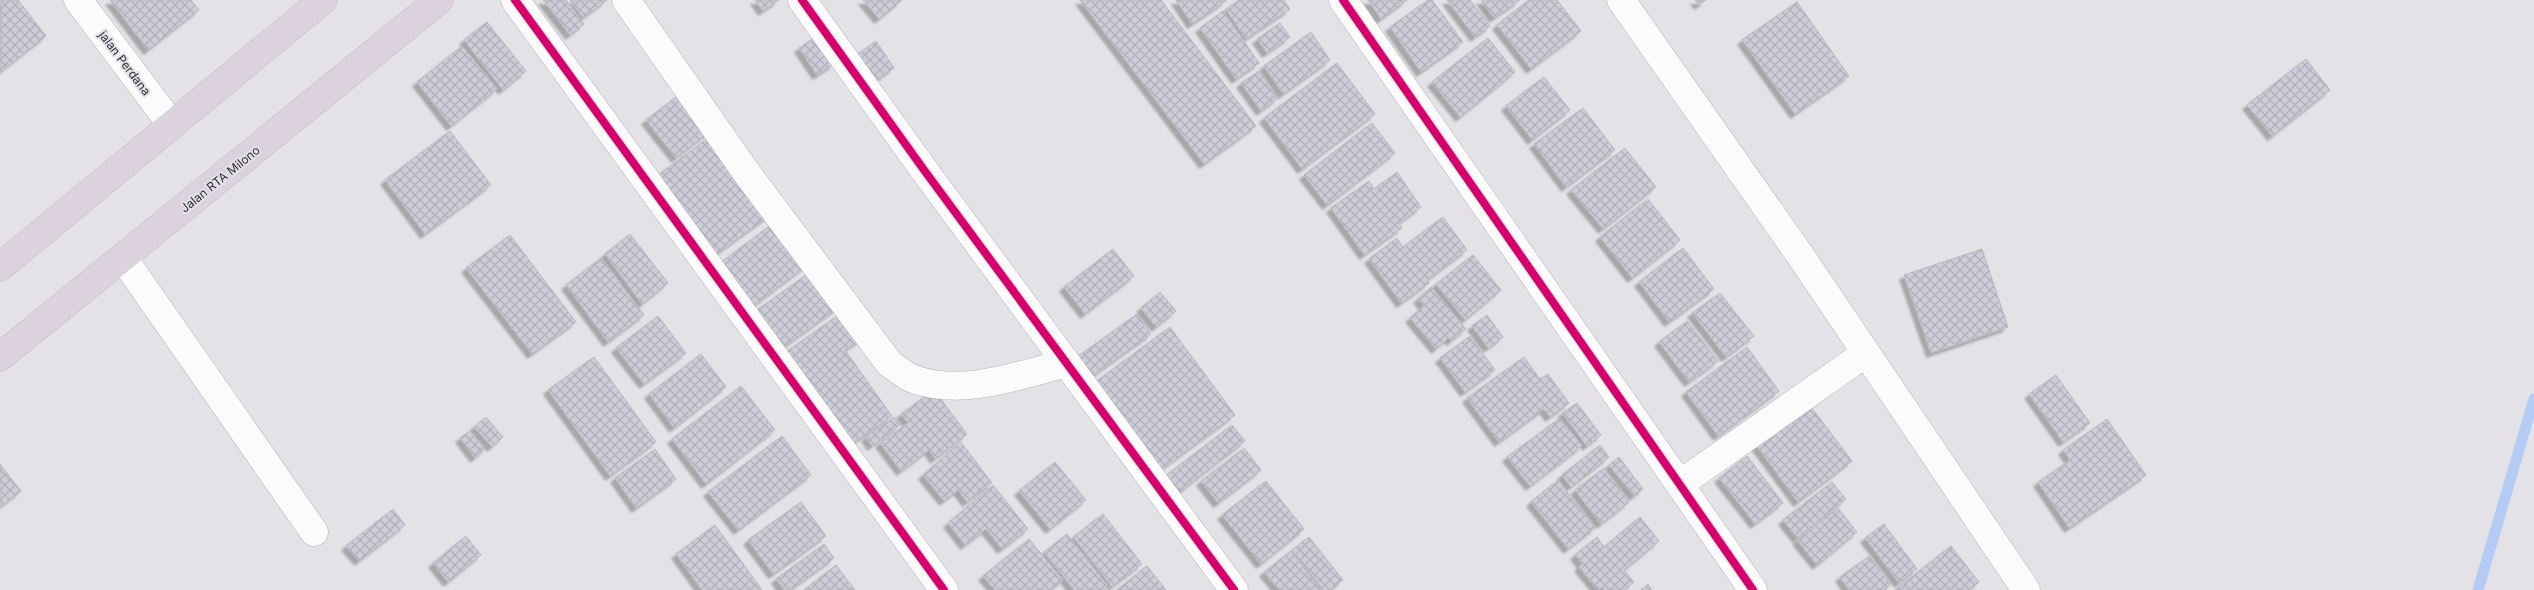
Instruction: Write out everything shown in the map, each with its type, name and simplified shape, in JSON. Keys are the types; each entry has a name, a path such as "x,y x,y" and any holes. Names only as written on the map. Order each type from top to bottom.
{"highway":[{"path":"1,264 323,0"},
{"name":"Jalan RTA Milono","path":"0,358 439,0"}],"street":[{"name":"jalan Perdana","path":"78,0 172,125"},
{"path":"515,0 944,590"},
{"path":"626,0 746,172 890,364 913,379 940,386 977,385 1067,363"},
{"path":"802,0 1234,590"},
{"path":"1343,0 1753,590"},
{"path":"1621,0 1800,255 2026,590"},
{"path":"123,258 314,532"},
{"path":"1680,484 1866,353"}],"building":[{"path":"1,0 18,0 46,36 0,72"},
{"path":"110,0 191,0 199,10 148,50"},
{"path":"543,0 566,0 584,24 570,35"},
{"path":"570,0 607,0 583,18"},
{"path":"755,0 779,0 763,11"},
{"path":"863,0 902,0 879,19"},
{"path":"1080,0 1161,0 1256,126 1204,164"},
{"path":"1176,0 1227,0 1192,24"},
{"path":"1239,0 1284,0 1290,9 1246,39 1226,9"},
{"path":"1368,0 1407,0 1381,19"},
{"path":"1428,0 1432,0 1463,42 1421,72 1390,27"},
{"path":"1447,0 1470,0 1490,26 1475,37"},
{"path":"1481,0 1520,0 1494,18"},
{"path":"1529,0 1557,0 1581,31 1531,69 1497,25"},
{"path":"1695,0 1706,0 1699,5"},
{"path":"1797,2 1849,76 1795,114 1742,40"},
{"path":"1223,11 1259,63 1236,79 1200,28"},
{"path":"487,22 526,71 503,90 464,40"},
{"path":"1280,23 1290,37 1267,53 1257,39"},
{"path":"1311,32 1330,60 1283,94 1264,66"},
{"path":"815,37 834,64 817,75 799,48"},
{"path":"1488,38 1515,72 1460,117 1432,82"},
{"path":"876,41 894,68 870,84 852,58"},
{"path":"462,46 497,89 451,126 417,82"},
{"path":"2306,59 2330,90 2272,136 2247,105"},
{"path":"1337,63 1375,114 1302,169 1264,118"},
{"path":"1259,71 1278,98 1261,111 1241,83"},
{"path":"1544,77 1570,110 1532,140 1506,106"},
{"path":"684,91 713,129 676,158 646,120"},
{"path":"1583,108 1615,150 1566,187 1534,144"},
{"path":"1372,123 1395,153 1327,205 1304,175"},
{"path":"450,131 491,185 425,234 385,180"},
{"path":"715,133 773,213 708,260 650,181"},
{"path":"1625,148 1656,187 1603,229 1571,190"},
{"path":"1397,172 1421,207 1399,223 1402,228 1364,255 1331,208 1369,181 1374,189"},
{"path":"1648,199 1680,240 1632,278 1600,237"},
{"path":"1443,217 1467,250 1427,280 1429,283 1401,303 1369,259 1397,238 1403,247"},
{"path":"779,219 811,262 752,307 720,263"},
{"path":"630,234 668,283 642,304 605,254"},
{"path":"510,235 576,322 532,354 466,268"},
{"path":"1683,248 1714,289 1669,322 1639,282"},
{"path":"1113,249 1134,276 1085,314 1064,287"},
{"path":"1982,249 2008,327 1931,353 1904,275"},
{"path":"1473,255 1501,290 1465,320 1436,284"},
{"path":"601,258 644,315 608,342 566,285"},
{"path":"816,268 843,304 777,352 750,315"},
{"path":"1431,287 1466,329 1451,341 1448,338 1436,349 1410,318 1424,306 1418,299"},
{"path":"1160,292 1176,311 1156,327 1141,308"},
{"path":"1720,293 1754,336 1726,357 1692,313"},
{"path":"847,309 866,336 845,350 892,416 849,446 783,354"},
{"path":"1137,314 1151,334 1091,377 1077,357"},
{"path":"1487,315 1503,337 1488,348 1472,326"},
{"path":"658,316 686,353 644,384 616,348"},
{"path":"1687,321 1718,361 1689,382 1659,342"},
{"path":"1170,327 1235,415 1155,474 1090,386"},
{"path":"1470,336 1495,370 1465,392 1440,358"},
{"path":"1747,347 1779,391 1718,436 1686,392"},
{"path":"701,354 726,387 674,428 649,394"},
{"path":"594,357 656,442 610,476 548,390"},
{"path":"1524,357 1540,379 1548,374 1569,403 1550,417 1544,409 1499,442 1467,398"},
{"path":"2056,375 2090,423 2063,442 2029,394"},
{"path":"741,386 775,430 706,484 672,439"},
{"path":"934,390 967,434 935,459 929,450 901,471 880,443 908,423 901,414"},
{"path":"1577,403 1601,435 1587,446 1562,413"},
{"path":"1809,404 1852,461 1798,502 1756,445"},
{"path":"486,417 503,437 492,447 474,427"},
{"path":"894,417 900,425 872,446 866,437"},
{"path":"1560,418 1582,446 1530,486 1507,457"},
{"path":"2107,419 2146,475 2069,528 2038,482 2070,460 2063,450"},
{"path":"1232,425 1245,441 1177,494 1164,477"},
{"path":"470,431 485,449 475,458 460,438"},
{"path":"782,436 811,475 738,530 708,492"},
{"path":"961,442 992,483 967,502 958,490 944,501 923,475"},
{"path":"1600,445 1609,457 1571,487 1562,475"},
{"path":"1244,448 1261,470 1218,503 1201,481"},
{"path":"655,449 676,479 636,508 615,478"},
{"path":"1747,456 1783,503 1755,524 1719,478"},
{"path":"1619,457 1643,489 1634,496 1609,465"},
{"path":"1055,462 1086,500 1050,529 1019,491"},
{"path":"0,464 21,491 0,507"},
{"path":"1604,468 1629,502 1601,524 1575,490"},
{"path":"1558,480 1595,528 1568,549 1531,502"},
{"path":"1266,481 1304,529 1261,564 1222,515"},
{"path":"1832,482 1846,499 1797,538 1783,520"},
{"path":"993,485 1028,529 1002,549 986,529 965,545 948,523"},
{"path":"801,502 826,536 773,574 748,540"},
{"path":"1838,508 1857,532 1817,565 1797,540"},
{"path":"393,509 405,525 359,561 346,546"},
{"path":"1103,514 1142,564 1112,587 1073,537"},
{"path":"1640,517 1659,541 1624,570 1634,582 1624,590 1604,590 1602,587 1598,590 1579,567 1582,564 1575,555 1597,537 1604,547"},
{"path":"1884,524 1917,569 1899,583 1865,538"},
{"path":"715,525 762,590 702,590 676,554"},
{"path":"1067,534 1111,590 1074,590 1044,552"},
{"path":"466,536 481,555 448,582 433,563"},
{"path":"1309,537 1343,580 1329,590 1323,590 1292,550"},
{"path":"1029,539 1063,580 1050,590 995,590 983,576"},
{"path":"824,544 834,558 790,590 784,590 776,579"},
{"path":"1951,546 1979,582 1969,590 1895,590"},
{"path":"1291,551 1321,590 1279,590 1264,572"},
{"path":"1869,556 1891,585 1884,590 1849,590 1840,577"},
{"path":"836,565 855,590 804,590"},
{"path":"1147,566 1166,590 1117,590"},
{"path":"1648,584 1652,590 1641,590"}],"waterway":[{"path":"2478,590 2534,399"}],"cycle path":[{"path":"515,0 944,590"},
{"path":"802,0 924,170 1234,590"},
{"path":"1343,0 1753,590"}]}
